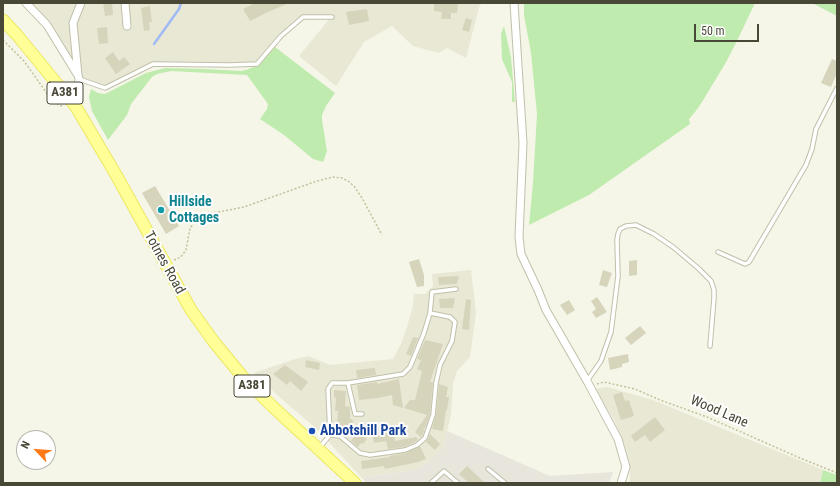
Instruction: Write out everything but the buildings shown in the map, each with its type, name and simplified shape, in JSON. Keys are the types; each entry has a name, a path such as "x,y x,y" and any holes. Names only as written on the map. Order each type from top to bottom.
{"main road":[{"name":"Totnes Road","path":"3,20 76,107 115,173 191,310 214,342 242,376 355,483"}],"street":[{"path":"26,3 47,25 79,77"},
{"path":"76,107 79,77 73,23 81,3"},
{"path":"125,3 127,26"},
{"path":"514,3 523,143 519,237 521,254 546,310 618,439 626,467 621,483"}],"lane":[{"path":"79,77 105,88 153,64 257,64 281,36 303,16 332,17"},
{"path":"718,252 745,264 749,262 806,165 812,149 816,129 837,88"},
{"path":"588,383 601,361 611,332 618,276 617,240 620,229 626,226 636,225 654,234 685,257 710,281 714,290 710,346"},
{"path":"318,449 330,435 328,389 332,383 348,383 404,374 410,367 424,333 430,313 432,292 456,289"},
{"path":"330,435 340,436 360,453 370,455 405,450 417,446 425,438 432,415 440,365 452,341 455,322 450,317 430,313"},
{"path":"348,383 355,414 362,414"},
{"path":"488,469 505,483"},
{"path":"432,483 444,471 458,483"}],"path":[{"path":"3,40 24,62 53,102 62,106"},
{"path":"165,265 181,257 186,250 190,228 195,222 203,217 211,213 244,207 317,181 334,177 342,178 354,186 382,235"},
{"name":"Wood Lane","path":"588,383 604,382 635,389 660,400 707,416 837,473"}],"shaded area":[{"path":"32,3 482,3 479,7 466,58 447,48 439,53 413,46 392,26 364,42 336,86 299,56 331,17 303,17 281,36 257,64 153,64 105,88 79,79"},
{"path":"471,270 476,313 470,357 457,371 453,384 451,414 445,440 446,444 430,461 417,469 362,478 317,429 254,373 308,356 330,365 393,359 401,344 407,327 413,306 414,294 425,294 433,286 432,274"},
{"path":"607,387 653,400 823,470 820,483 629,483 630,463 625,445 614,420 595,389"},
{"path":"447,431 550,476 613,472 609,483 367,483 362,478 417,469 430,461 446,444 445,440"}],"green space":[{"path":"524,3 755,3 725,64 702,102 689,119 690,124 589,195 529,225 537,114 531,53 524,15"},
{"path":"812,3 836,3 837,16"},
{"path":"504,26 511,57 515,102 512,102 512,82 502,59 501,34"},
{"path":"275,47 335,93 322,115 327,151 323,162 313,159 284,135 260,119 267,109 268,104 247,75 171,71 157,74 152,77 131,104 127,115 108,140 92,111 89,97 91,89 98,93 105,94 146,73 165,68 246,70 256,66"},
{"path":"823,470 837,475 837,483 820,483"}],"waterway":[{"path":"154,44 179,9 181,3"}],"place":[{"name":"Hillside Cottages","path":"161,210"},
{"name":"Abbotshill Park","path":"312,431"}]}
